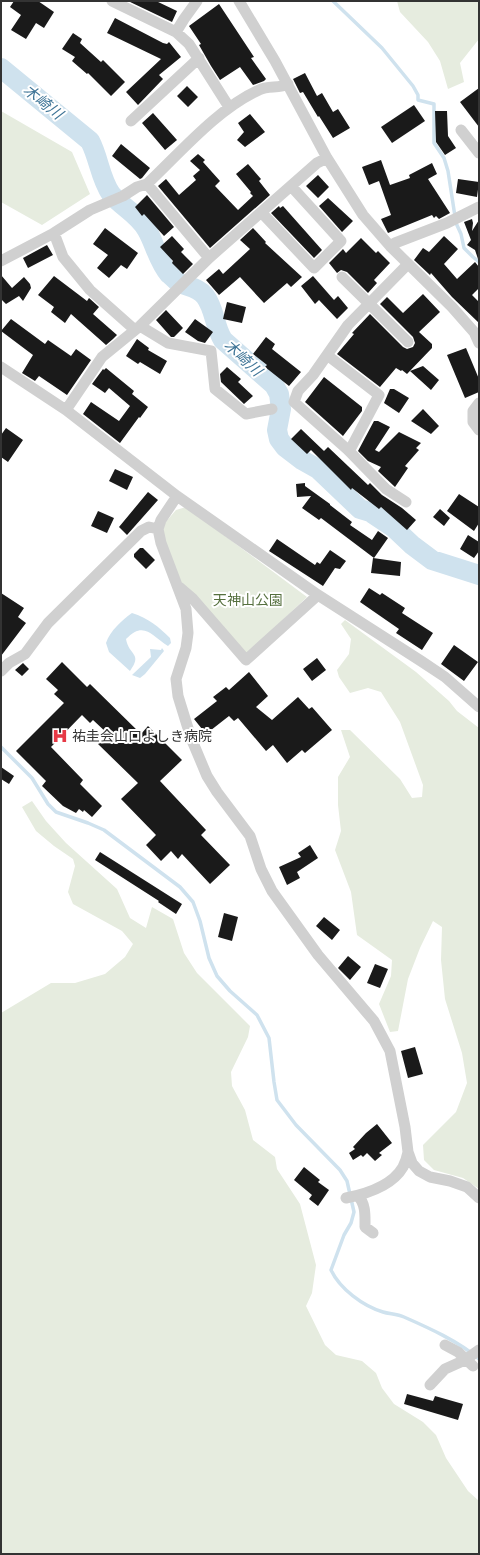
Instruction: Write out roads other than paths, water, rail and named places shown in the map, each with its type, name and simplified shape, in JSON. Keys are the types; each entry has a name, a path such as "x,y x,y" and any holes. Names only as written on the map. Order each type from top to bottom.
{"street":[{"path":"112,1 176,32 189,44 229,107"},
{"path":"176,32 184,18 198,1"},
{"path":"239,1 288,84 327,158 363,215 390,246 477,331 479,343"},
{"path":"131,121 198,58"},
{"path":"1,261 54,233 90,210 123,196 136,187 147,184 229,107 260,89 283,87 288,84"},
{"path":"461,130 479,153"},
{"path":"66,410 102,357 137,328 209,258 290,186 317,163 327,158"},
{"path":"147,184 209,258"},
{"path":"261,212 314,268 341,241 290,186"},
{"path":"390,246 447,223 479,207"},
{"path":"54,233 63,257 90,290 137,328 168,343 211,351 215,389 246,414 272,409"},
{"path":"406,502 386,489 348,450 294,402 298,391 313,375 348,325 408,264"},
{"path":"342,277 408,342"},
{"path":"326,356 378,395 352,446 348,450"},
{"path":"1,367 66,410 177,496 318,595 445,677 479,707"},
{"path":"479,403 473,411 473,422 479,430"},
{"path":"177,496 161,520 158,529 161,543 186,609 188,633 186,648 176,679 178,696 191,738 207,776 250,836 262,869 272,890 318,955 374,1021 390,1051 402,1109 408,1152 412,1163 419,1171 430,1177 450,1181 467,1187 479,1198"},
{"path":"1,671 9,663 25,654 48,623 140,531 149,527 158,529"},
{"path":"178,587 193,599 246,660 318,595"},
{"path":"346,1198 376,1190 395,1177 403,1168 408,1152"},
{"path":"358,1196 361,1199 364,1211 365,1227 373,1233"},
{"path":"445,1345 458,1352 469,1363"},
{"path":"430,1385 445,1369 469,1363 479,1350"}],"water":[{"path":"132,613 148,620 170,638 171,643 168,646 152,634 143,630 132,633 126,639 135,657 134,665 130,671 109,652 106,643 110,634"},
{"path":"162,648 164,651 145,674 140,678 132,675 151,657 150,649 161,650"}],"waterway":[{"path":"333,1 382,48 413,86 418,95 418,100 434,104 434,143 444,158 448,171 456,223 461,234 464,248 479,262"},
{"name":"木崎川","path":"1,68 90,141 96,154 107,188 111,194 143,224 150,235 165,269 178,282 196,289 205,296 211,306 223,340 274,385 279,394 281,409 277,430 279,439 285,447 302,460 318,469 360,509 370,512 394,528 412,545 432,560 479,575"},
{"path":"1,747 32,778 48,804 56,812 104,830 180,887 193,902 200,921 209,958 217,976 230,991 257,1015 269,1038 277,1100 296,1125 340,1170 347,1181 354,1212 351,1223 344,1235 331,1270 340,1284 353,1296 368,1306 383,1312 399,1315 433,1330 462,1346 479,1359"}],"place":[{"name":"祐圭会山口よしき病院","path":"60,736"}],"park label":[{"name":"天神山公園","path":"248,600"}]}
